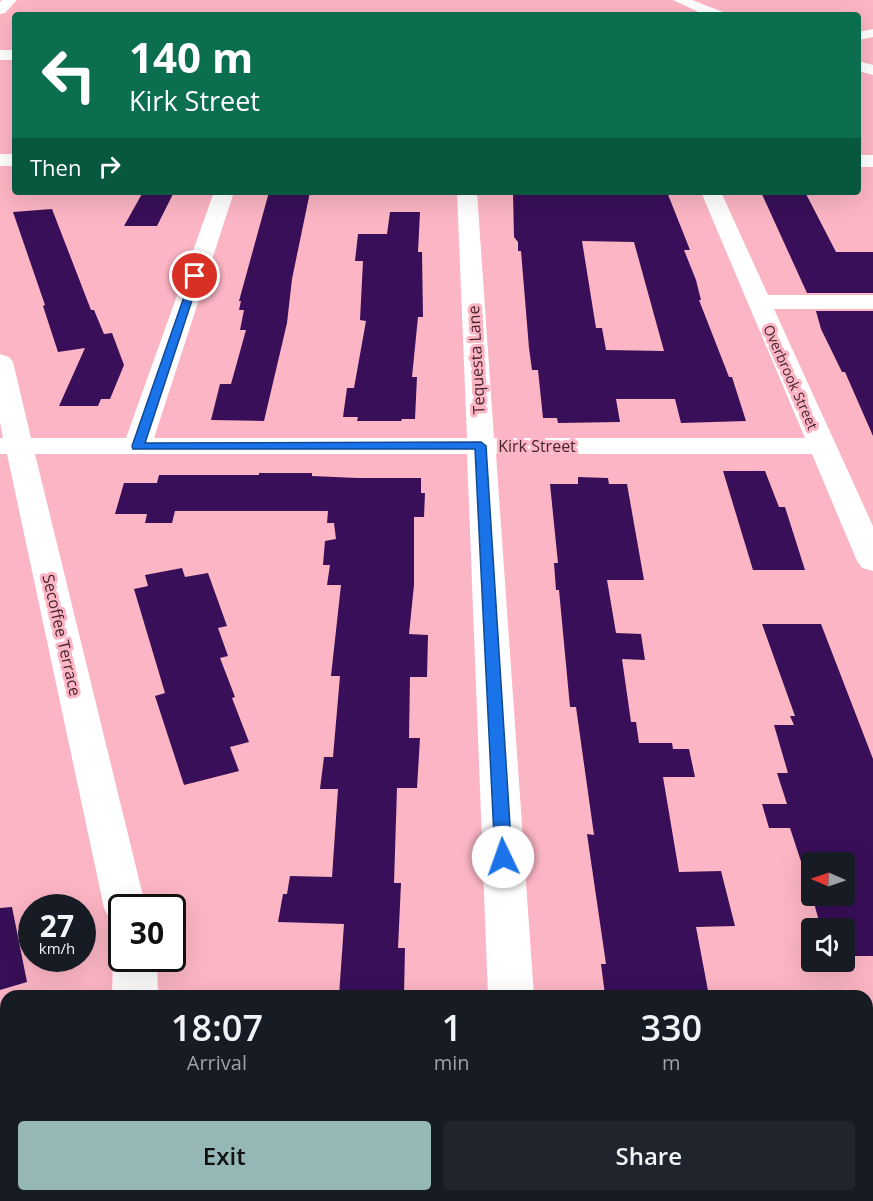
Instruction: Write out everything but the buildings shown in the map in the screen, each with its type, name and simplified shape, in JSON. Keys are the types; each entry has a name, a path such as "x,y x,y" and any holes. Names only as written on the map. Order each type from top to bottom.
{"street":[{"path":"0,10 10,0"},
{"path":"680,0 710,12"},
{"path":"138,446 223,195"},
{"name":"Tequesta Lane","path":"467,195 511,990"},
{"name":"Overbrook Street","path":"712,195 822,446 869,543"},
{"path":"759,302 873,303"},
{"name":"Secoffee Terrace","path":"0,362 10,446 122,894"},
{"name":"Kirk Street","path":"10,446 822,446"},
{"path":"135,972 135,990"}],"route":[{"path":"195,276 138,446 481,446 503,857"}]}
